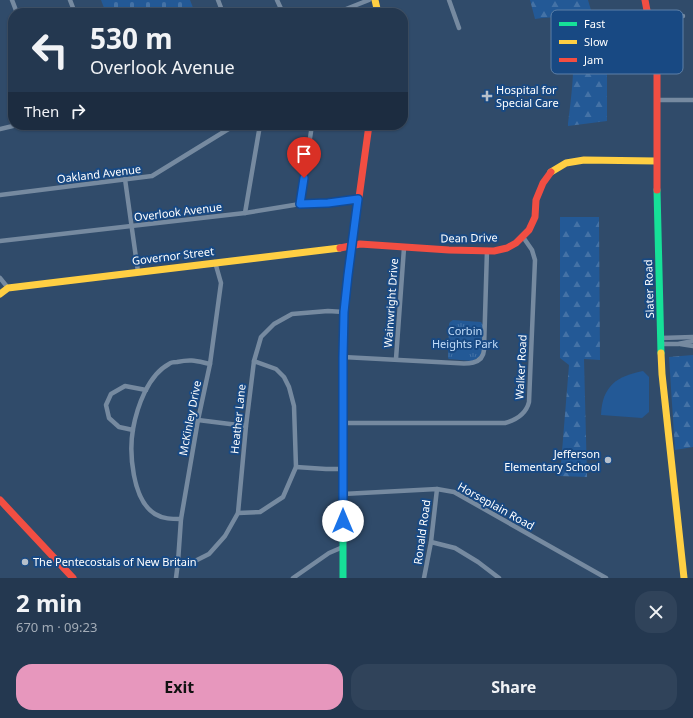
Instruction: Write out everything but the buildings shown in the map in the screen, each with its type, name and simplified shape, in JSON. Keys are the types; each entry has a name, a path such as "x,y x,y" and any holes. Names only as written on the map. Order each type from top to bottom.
{"main road":[{"name":"Slater Road","path":"645,0 647,10"},
{"name":"Slater Road","path":"657,74 656,161 662,374 684,578"},
{"path":"343,578 344,312 368,130"},
{"name":"Dean Drive","path":"352,246 360,244 404,248 494,251 507,248 516,243 529,230 534,221 536,200 543,183 551,172 566,163 584,160 656,161"},
{"name":"Governor Street","path":"0,294 8,288 352,246"},
{"path":"0,500 73,578"}],"street":[{"path":"349,8 369,0"},
{"path":"449,0 459,28"},
{"path":"657,100 693,100"},
{"name":"Oakland Avenue","path":"0,195 152,176 227,130"},
{"path":"245,213 259,130"},
{"path":"300,204 311,130"},
{"path":"126,179 138,272"},
{"name":"Overlook Avenue","path":"0,241 132,227 245,213 300,204 328,203 358,199"},
{"name":"Walker Road","path":"343,423 505,423 514,420 522,414 527,408 529,402 535,269 532,250 523,237"},
{"name":"Wainwright Drive","path":"396,359 404,248"},
{"path":"343,357 465,364 476,362 482,358 484,350 487,250"},
{"name":"McKinley Drive","path":"176,578 181,520 198,420 210,364 221,283 215,262"},
{"path":"0,278 8,288"},
{"name":"Heather Lane","path":"178,562 195,562 209,554 225,536 238,513 254,361 261,337 274,324 292,314 328,311 344,312"},
{"path":"662,341 693,337"},
{"path":"662,341 693,346"},
{"path":"678,344 693,341"},
{"path":"181,520 166,519 154,513 143,502 136,488 132,461 133,430 146,390 155,376 169,363 190,359 210,364"},
{"path":"238,513 260,512 283,497 296,466 294,406 289,388 284,377 276,369 254,361"},
{"path":"133,430 119,427 109,418 106,405 111,394 125,386 146,390"},
{"path":"198,420 246,426"},
{"path":"296,466 343,469"},
{"name":"Horseplain Road","path":"343,494 437,489 454,492 606,578"},
{"name":"Ronald Road","path":"424,578 431,542 437,489"},
{"path":"431,542 455,548 478,562 499,578"},
{"path":"293,578 329,553 343,547"}],"green space":[{"path":"101,0 190,0 193,8 104,8"},
{"path":"530,0 588,0 591,10 551,10 551,17 535,19"},
{"path":"573,74 607,74 607,121 568,126"},
{"path":"560,217 599,217 600,360 584,359 587,477 560,476 569,365 560,358"},
{"name":"Corbin Heights Park","path":"453,320 481,322 483,325 482,350 480,357 472,361 448,358 449,324"},
{"path":"693,355 693,447 675,450 669,357"},
{"path":"643,371 649,377 649,412 642,418 601,415 604,397 613,384 619,379"}],"traffic: fast":[{"path":"657,190 661,353"},
{"path":"343,578 343,357 344,312 349,270"}],"traffic: slow":[{"path":"375,0 377,8"},
{"path":"551,172 566,163 584,160 656,161"},
{"path":"0,294 8,288 340,248"},
{"path":"661,353 684,578"}],"traffic: jam":[{"path":"645,0 647,10"},
{"path":"657,74 657,190"},
{"path":"349,270 368,130"},
{"path":"340,248 360,244 449,250 494,251 507,248 516,243 529,230 535,217 536,200 543,183 551,172"},
{"path":"0,500 73,578"}],"place":[{"name":"Hospital for Special Care","path":"487,96"},
{"name":"Jefferson Elementary School","path":"608,460"},
{"name":"The Pentecostals of New Britain","path":"25,562"}],"route":[{"path":"304,178 300,204 328,203 358,199 344,312 343,521"}]}
